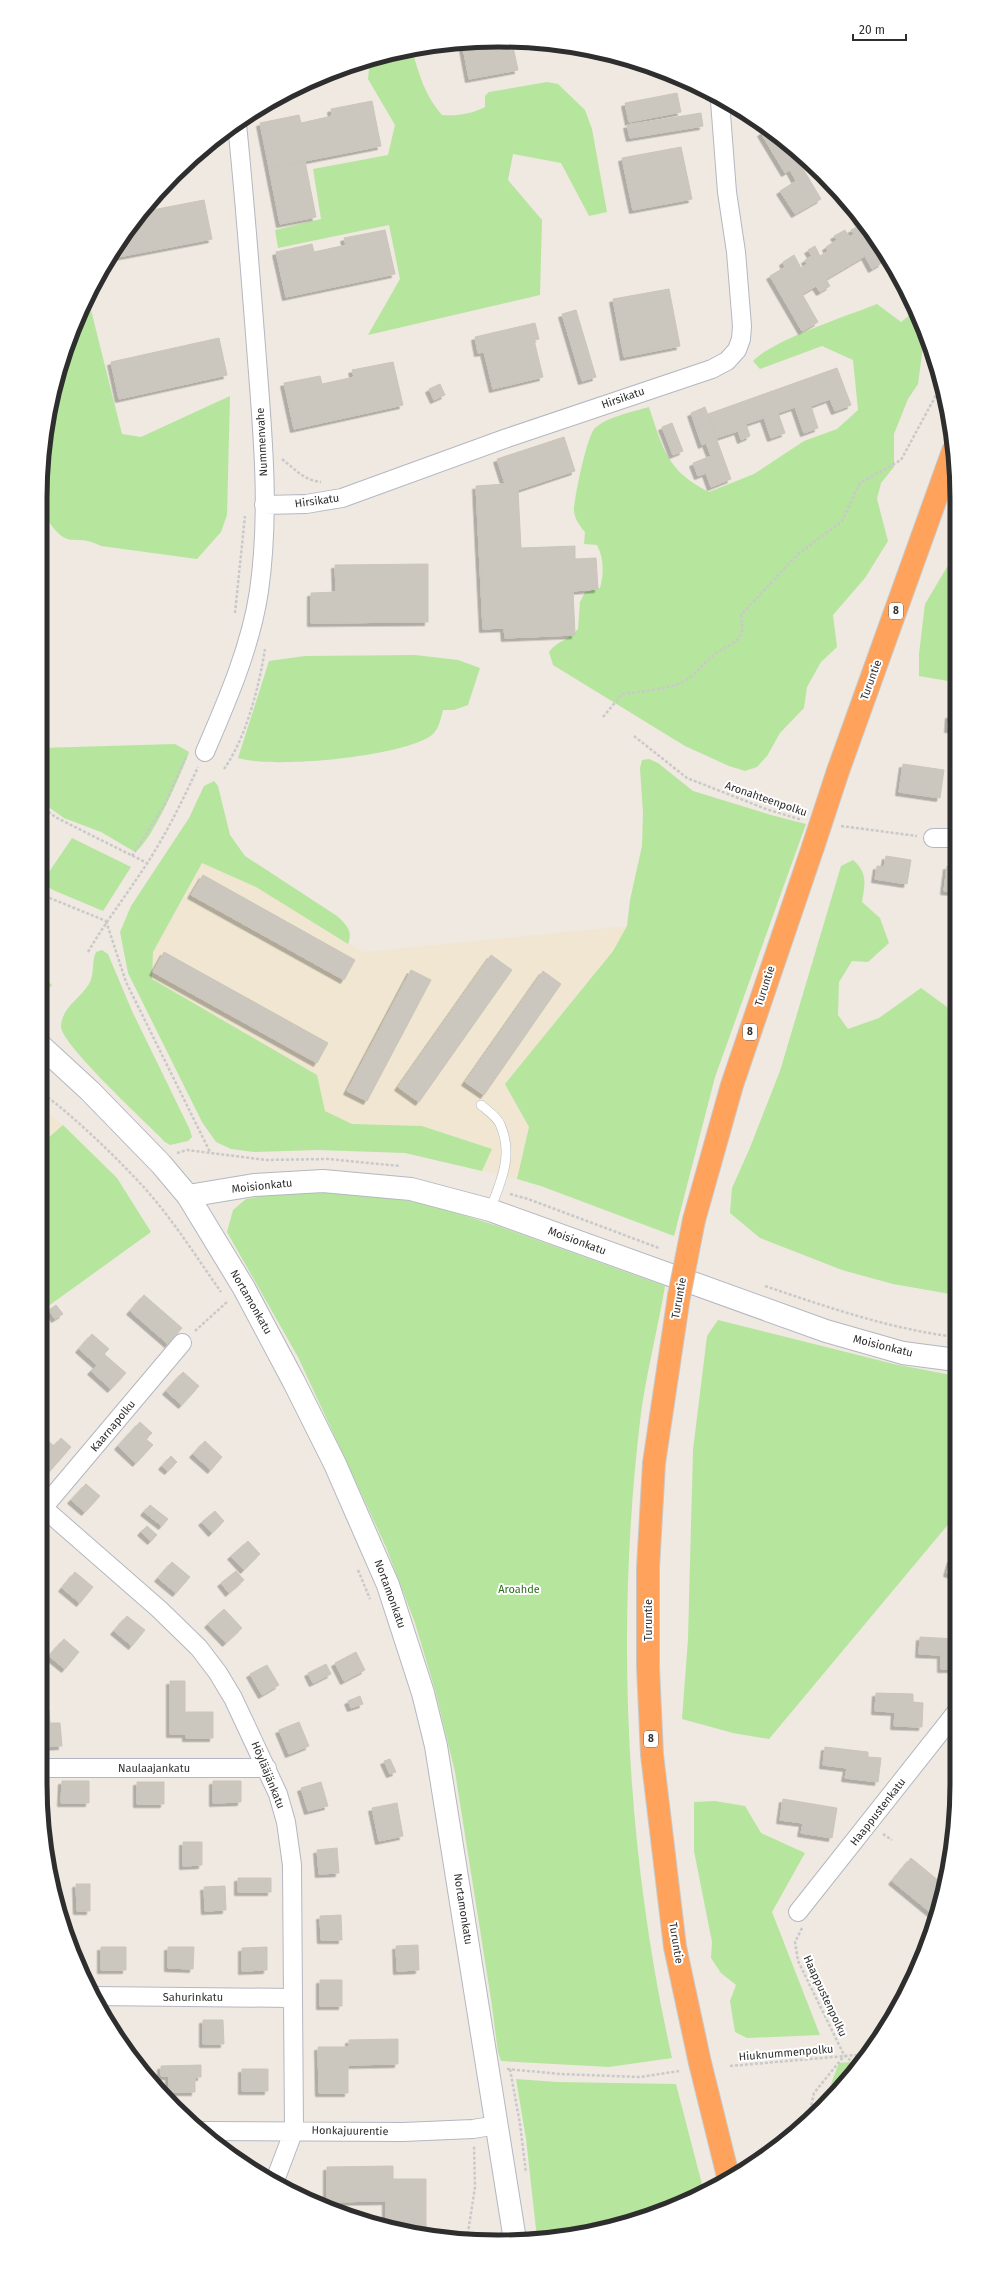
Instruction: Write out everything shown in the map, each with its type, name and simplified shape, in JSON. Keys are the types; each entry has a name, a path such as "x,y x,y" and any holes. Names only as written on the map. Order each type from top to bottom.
{"highway":[{"name":"Turuntie","path":"727,2173 700,2063 675,1947 652,1755 648,1667 648,1568 654,1463 679,1296 694,1220 732,1085 838,771 949,464"}],"main road":[{"name":"Nortamonkatu","path":"47,1051 90,1090 161,1164 188,1196 236,1295 294,1382 335,1464 388,1585 423,1693 436,1746 514,2234"},
{"name":"Moisionkatu","path":"188,1196 254,1185 323,1181 411,1188 490,1210 826,1331 903,1353 950,1359"}],"street":[{"name":"Hirsikatu","path":"264,505 306,504 342,498 507,438 712,369 727,361 737,350 741,339 742,326 736,252 727,192 720,105"},
{"name":"Nummenvahe","path":"197,751 220,717 245,647 259,593 263,556 265,459 238,130"},
{"path":"934,838 950,838"},
{"name":"Kaarnapolku","path":"47,1501 182,1343"},
{"name":"Höylääjänkatu","path":"47,1511 159,1609 199,1648 233,1698 267,1768 286,1822 292,1865 294,2130"},
{"name":"Haappustenkatu","path":"801,1916 950,1720"},
{"name":"Naulaajankatu","path":"47,1768 267,1768"},
{"name":"Sahurinkatu","path":"101,1996 292,1998"},
{"name":"Honkajuurentie","path":"211,2131 294,2130 403,2132 473,2129 497,2125"},
{"path":"276,2177 294,2130"}],"lane":[{"path":"481,1104 500,1123 507,1150 504,1176 490,1210"}],"path":[{"path":"603,717 622,694 646,691 684,681 715,654 738,641 744,630 741,615 798,554 842,521 860,483 901,460 937,391"},
{"path":"265,459 283,459 292,470 311,481 325,483"},
{"path":"235,615 245,512"},
{"name":"Aronahteenpolku","path":"634,736 687,778 766,810 805,821"},
{"path":"132,856 197,751"},
{"path":"88,952 106,921 147,863 176,815 197,751"},
{"path":"47,811 57,818 147,863"},
{"path":"835,826 934,838"},
{"path":"47,897 106,921 126,982 210,1152"},
{"path":"47,1096 66,1111 140,1182 183,1238 236,1295"},
{"path":"232,1308 236,1295"},
{"path":"182,1343 236,1295"},
{"path":"355,1564 372,1605"},
{"path":"878,1830 892,1840"},
{"name":"Haappustenpolku","path":"801,1916 795,1942 798,1961 844,2055"},
{"name":"Hiuknummenpolku","path":"730,2066 860,2054"},
{"path":"810,2110 814,2093 844,2055 853,2063"},
{"path":"488,2067 560,2074 640,2077 679,2071"},
{"path":"468,2234 475,2187 473,2129"}],"shaded area":[{"path":"202,863 256,887 363,952 627,926 613,950 505,1084 529,1127 517,1179 482,1171 492,1149 422,1126 352,1124 325,1111 317,1075 152,979 153,952"},
{"path":"47,1112 63,1125 47,1139"}],"green space":[{"path":"414,55 427,92 436,108 442,115 464,114 485,107 485,96 489,92 547,82 558,84 585,110 592,129 607,212 589,216 561,163 513,154 508,180 542,220 540,295 368,335 400,279 389,225 278,248 275,230 321,219 313,169 388,155 395,125 368,79 369,66"},
{"path":"877,304 901,322 910,314 923,345 918,384 908,399 894,434 894,467 881,483 877,499 888,541 865,578 833,615 837,647 821,662 807,687 804,708 780,733 767,756 757,767 745,771 729,766 685,746 553,665 549,652 555,645 578,629 580,602 585,592 600,588 602,577 603,566 597,545 584,544 585,532 577,520 574,511 579,481 588,442 595,428 614,417 649,407 663,447 675,467 684,476 709,492 754,474 804,441 837,429 858,410 853,360 822,346 760,369 753,361 777,345"},
{"path":"90,307 122,434 141,437 230,396 227,515 221,532 197,559 101,546 92,542 68,539 56,531 47,522 48,469 56,410 62,382 71,353"},
{"path":"950,566 950,681 919,676 919,654 925,604 947,567"},
{"path":"415,655 458,660 480,668 468,705 454,710 443,710 438,727 432,735 417,743 394,749 367,755 337,759 279,762 255,761 238,758 269,661 305,656"},
{"path":"175,744 189,752 180,775 157,822 142,846 135,852 101,832 64,818 47,806 47,748"},
{"path":"649,759 658,763 693,791 806,824 715,1077 674,1236 541,1186 517,1179 529,1127 505,1084 613,951 627,926 630,900 642,846 643,813 640,768 642,760"},
{"path":"214,781 218,786 230,835 245,856 337,916 348,928 350,935 348,944 256,887 202,863 153,952 152,979 317,1075 325,1111 352,1124 422,1126 492,1149 482,1171 405,1153 318,1150 254,1152 231,1149 216,1142 202,1122 128,973 120,932 131,906 189,818 204,786"},
{"path":"72,838 131,867 103,911 47,886 47,871 49,872"},
{"path":"853,860 858,865 864,879 862,902 880,918 889,943 868,962 852,961 839,982 838,1015 848,1029 879,1018 921,988 947,1007 950,1015 950,1294 893,1284 842,1270 760,1238 730,1213 732,1188 749,1150 780,1071 841,866"},
{"path":"102,950 108,954 132,1011 190,1130 192,1137 188,1141 170,1145 165,1142 89,1066 64,1035 61,1026 62,1019 68,1008 89,984 92,976 96,952"},
{"path":"47,981 52,985 47,990"},
{"path":"63,1125 117,1178 151,1232 47,1307 47,1139"},
{"name":"Aroahde","path":"284,1192 345,1192 424,1203 498,1226 665,1286 641,1413 633,1493 628,1574 627,1655 629,1737 635,1818 644,1899 656,1979 672,2058 609,2067 501,2061 498,2052 455,1772 435,1690 415,1623 386,1547 298,1357 227,1232 233,1210 246,1199"},
{"path":"718,1320 894,1364 950,1375 950,1522 769,1739 733,1733 682,1719 688,1639 693,1450 707,1336"},
{"path":"715,1801 745,1806 761,1833 805,1853 772,1912 820,2035 747,2038 735,2032 730,2001 736,1985 721,1973 711,1958 712,1942 694,1851 694,1802"},
{"path":"854,2062 828,2092 839,2063"},
{"path":"516,2079 556,2082 676,2084 702,2186 671,2201 615,2220 587,2226 536,2233 526,2139"}],"building":[{"path":"513,48 518,70 469,79 463,49"},
{"path":"677,93 681,112 629,122 625,103"},
{"path":"372,101 381,146 269,168 260,123 299,115 301,123 332,116 331,109"},
{"path":"701,113 703,126 630,138 627,125"},
{"path":"761,133 773,140 799,161 821,199 795,214 780,191 796,181 790,170 785,173"},
{"path":"681,147 692,199 633,210 622,158"},
{"path":"305,161 316,217 280,224 269,168"},
{"path":"204,200 212,239 117,257 151,210"},
{"path":"859,226 876,252 882,263 872,269 865,256 826,279 830,286 820,292 816,286 802,294 818,322 802,331 770,276 785,267 783,262 794,255 801,268 807,264 805,260 812,256 808,250 815,246 820,256 828,251 826,247 837,240 834,236 845,230 849,237 854,234 851,230"},
{"path":"385,230 395,274 286,297 276,252 312,244 314,252 346,245 344,238"},
{"path":"669,289 680,346 624,357 613,299"},
{"path":"576,310 596,377 582,381 562,314"},
{"path":"535,323 539,339 534,340 543,377 493,389 484,352 478,353 475,337"},
{"path":"219,338 227,375 119,399 111,362"},
{"path":"393,362 403,405 294,429 284,383 320,376 322,384 354,377 352,370"},
{"path":"837,368 851,405 835,411 830,399 811,406 818,428 804,433 795,407 778,413 785,433 771,438 764,418 746,424 750,436 741,440 738,431 717,438 708,414"},
{"path":"440,384 445,395 434,400 429,389"},
{"path":"705,407 731,479 711,487 706,473 698,476 693,463 711,456 706,443 702,445 691,413"},
{"path":"672,423 683,451 673,455 662,427"},
{"path":"564,437 575,471 518,490 521,548 575,546 575,559 596,558 598,589 573,591 575,635 505,638 504,628 483,629 476,486 505,484 497,459"},
{"path":"428,564 428,622 311,623 311,593 336,592 335,565"},
{"path":"949,715 950,715 950,729 948,729"},
{"path":"903,764 944,770 940,798 899,792"},
{"path":"886,856 911,860 907,884 875,879 877,866 884,867"},
{"path":"947,866 950,866 950,892 944,891"},
{"path":"203,875 355,960 344,980 191,895"},
{"path":"164,952 328,1043 317,1063 153,972"},
{"path":"491,955 512,970 419,1102 398,1087"},
{"path":"411,970 431,980 367,1101 347,1091"},
{"path":"543,971 561,984 484,1095 465,1082"},
{"path":"144,1295 182,1328 168,1344 130,1311"},
{"path":"56,1305 63,1314 55,1319 49,1310"},
{"path":"92,1334 109,1349 104,1354 126,1373 111,1389 91,1371 97,1365 79,1349"},
{"path":"183,1372 199,1386 182,1405 166,1391"},
{"path":"140,1422 152,1433 146,1439 153,1445 136,1463 118,1446"},
{"path":"61,1438 71,1447 50,1471 47,1469 47,1440 54,1446"},
{"path":"205,1441 222,1457 211,1470 193,1454"},
{"path":"171,1456 177,1462 168,1471 162,1466"},
{"path":"86,1484 100,1496 85,1512 71,1500"},
{"path":"150,1505 168,1519 162,1526 144,1512"},
{"path":"215,1511 224,1521 212,1533 202,1522"},
{"path":"147,1526 157,1535 151,1541 141,1532"},
{"path":"248,1541 260,1554 244,1570 231,1556"},
{"path":"172,1562 190,1577 176,1593 158,1578"},
{"path":"950,1562 950,1574 947,1573"},
{"path":"236,1571 244,1580 229,1593 221,1583"},
{"path":"75,1572 93,1587 80,1603 62,1588"},
{"path":"224,1609 242,1628 226,1643 208,1624"},
{"path":"127,1616 145,1630 132,1646 114,1631"},
{"path":"920,1637 950,1639 950,1669 941,1669 941,1655 919,1654"},
{"path":"64,1639 79,1652 65,1669 49,1656"},
{"path":"356,1652 365,1670 344,1681 335,1663"},
{"path":"326,1664 331,1674 313,1683 308,1673"},
{"path":"267,1665 279,1685 262,1695 250,1674"},
{"path":"170,1681 185,1681 185,1712 213,1712 213,1738 186,1738 186,1734 170,1734"},
{"path":"876,1693 913,1694 913,1702 923,1703 922,1727 894,1726 895,1712 875,1711"},
{"path":"360,1696 363,1704 351,1708 348,1701"},
{"path":"47,1710 49,1710 50,1723 60,1723 62,1746 47,1747"},
{"path":"299,1722 309,1746 289,1754 279,1730"},
{"path":"825,1747 868,1752 868,1757 881,1758 878,1782 845,1778 847,1768 823,1765"},
{"path":"390,1759 396,1772 390,1774 384,1761"},
{"path":"62,1781 89,1781 89,1803 61,1803"},
{"path":"213,1781 241,1781 241,1802 213,1803"},
{"path":"137,1782 164,1782 164,1804 137,1804"},
{"path":"321,1782 328,1806 308,1811 301,1788"},
{"path":"783,1799 837,1808 832,1838 801,1833 803,1823 780,1820"},
{"path":"397,1803 403,1836 379,1841 372,1808"},
{"path":"183,1842 202,1842 202,1865 183,1866"},
{"path":"337,1848 339,1873 319,1874 317,1850"},
{"path":"911,1858 939,1881 931,1913 892,1881"},
{"path":"238,1878 271,1878 271,1892 238,1892"},
{"path":"76,1884 90,1884 90,1911 77,1911"},
{"path":"225,1886 226,1910 205,1911 204,1887"},
{"path":"341,1915 342,1940 321,1940 320,1916"},
{"path":"418,1945 419,1970 397,1971 396,1946"},
{"path":"101,1947 126,1947 126,1970 101,1970"},
{"path":"168,1947 194,1947 193,1969 168,1968"},
{"path":"267,1947 267,1970 242,1971 242,1948"},
{"path":"320,1980 342,1980 342,2006 320,2006"},
{"path":"203,2020 223,2020 224,2044 203,2044"},
{"path":"398,2039 398,2064 348,2065 348,2093 319,2093 318,2047 349,2047 349,2040"},
{"path":"201,2065 201,2077 195,2077 195,2092 169,2092 169,2076 161,2076 161,2066"},
{"path":"242,2069 268,2069 268,2091 242,2091"},
{"path":"393,2166 393,2179 426,2179 426,2229 386,2221 386,2201 327,2201 327,2167"}]}
